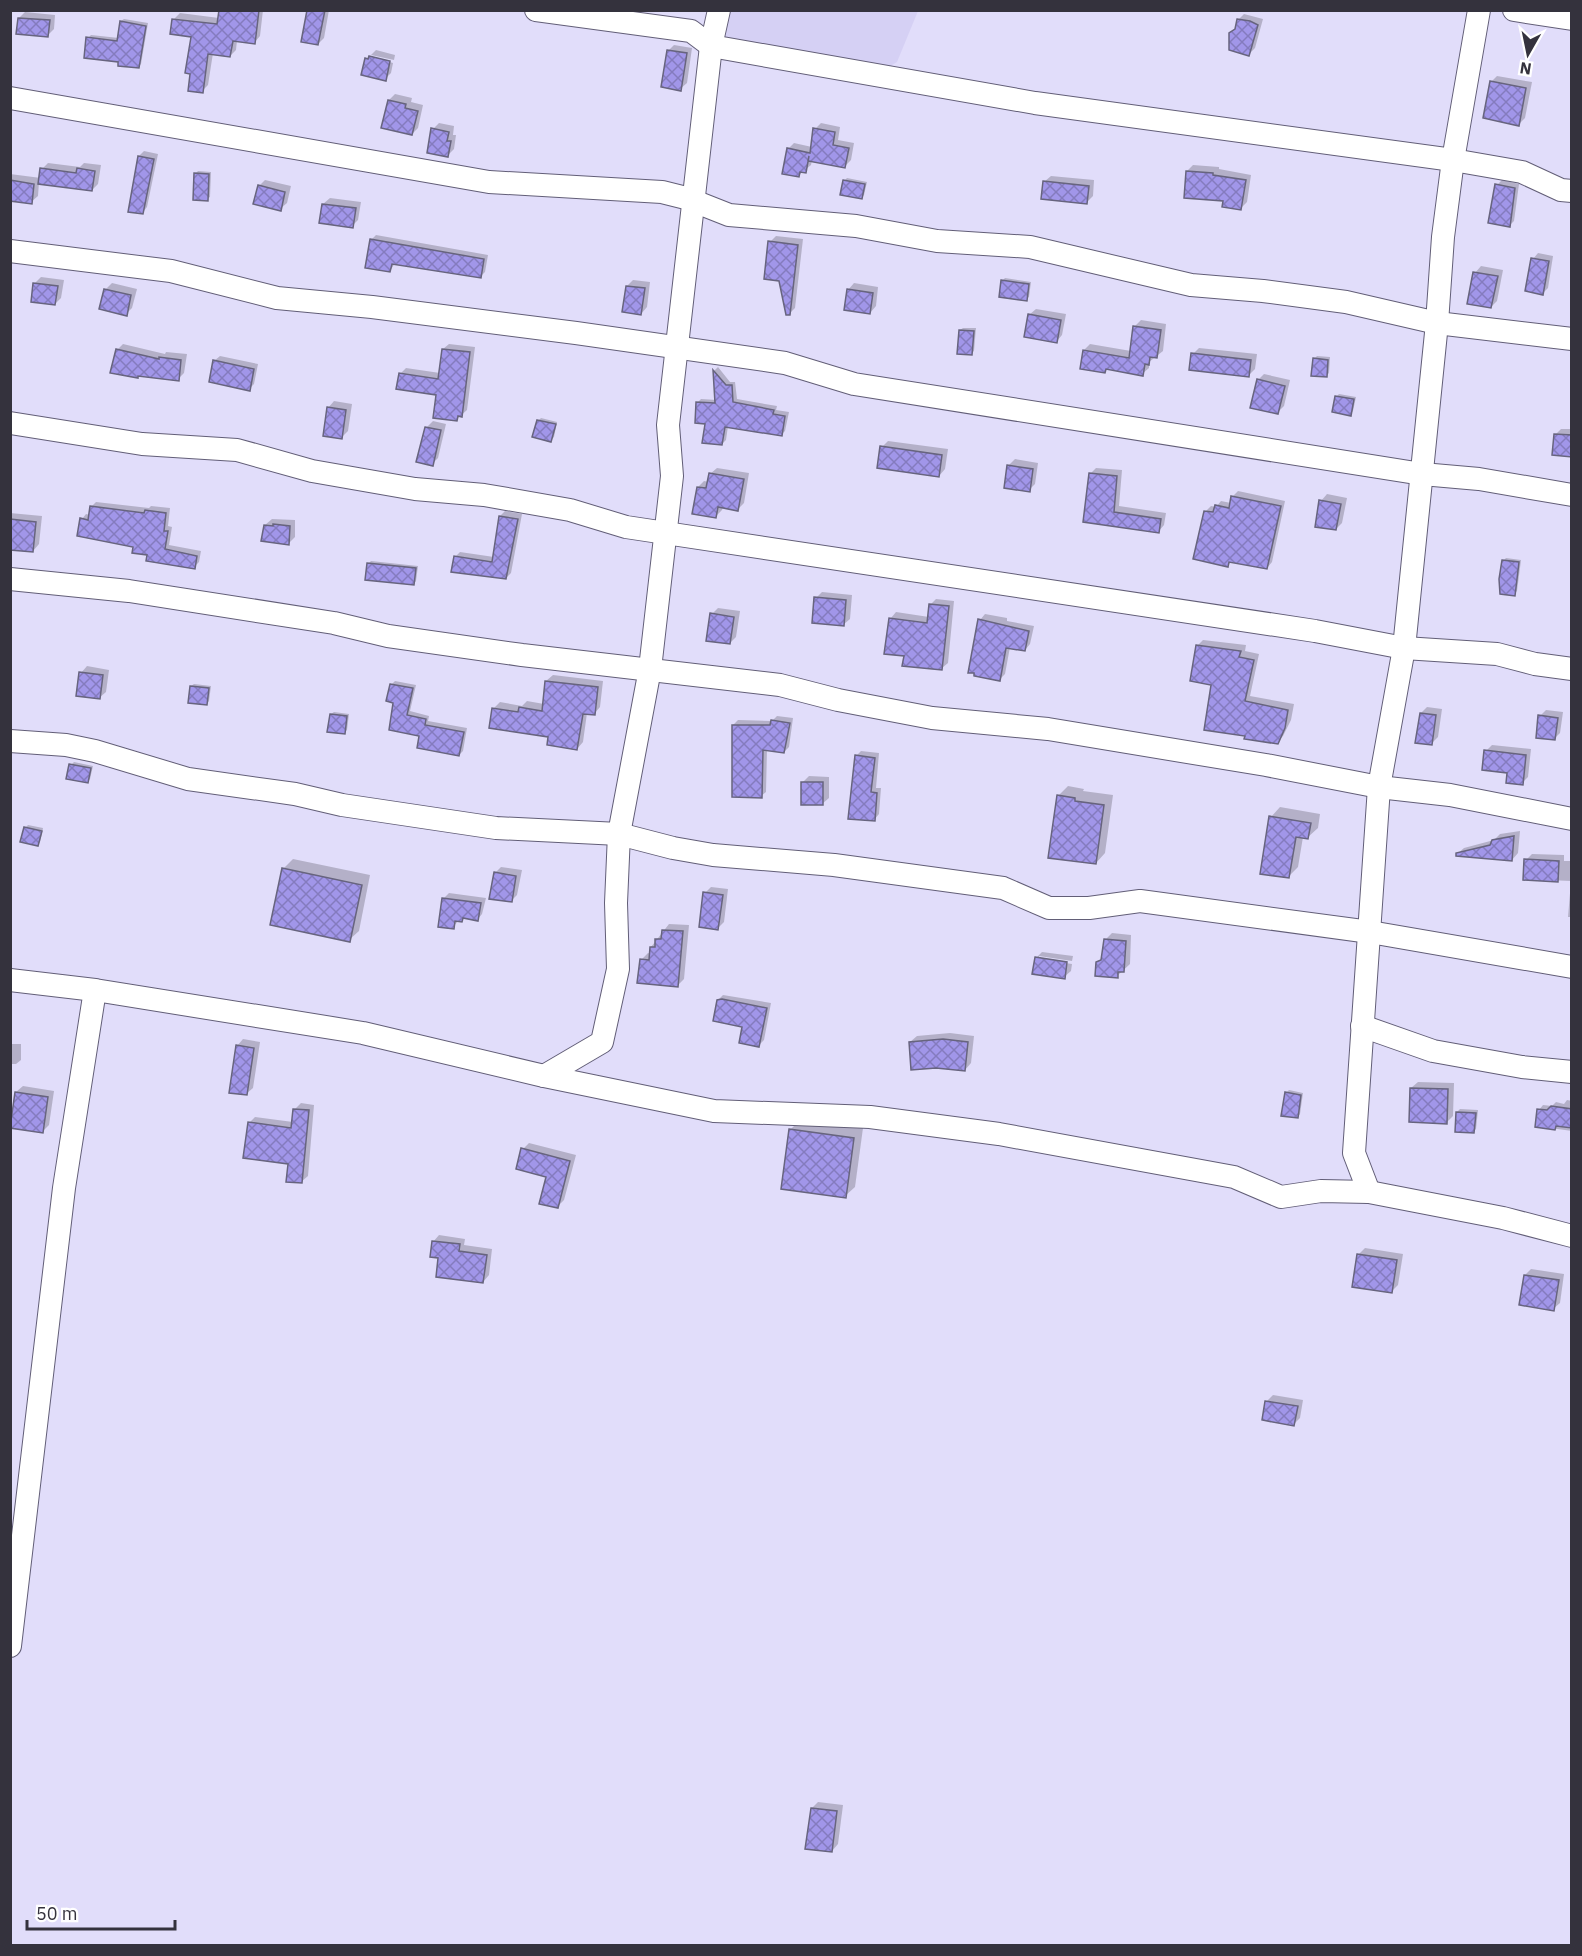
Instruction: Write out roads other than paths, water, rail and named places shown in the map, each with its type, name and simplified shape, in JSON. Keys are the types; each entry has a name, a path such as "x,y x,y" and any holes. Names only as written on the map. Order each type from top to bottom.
{"street":[{"path":"536,10 691,31 711,46 1035,103 1454,160 1522,172 1561,190 1572,190"},
{"path":"544,1076 602,1042 618,969 616,903 619,834 650,669 672,476 668,424 711,46 719,10"},
{"path":"1369,1192 1354,1153 1379,787 1404,648 1437,322 1443,237 1479,10"},
{"path":"1514,10 1572,19"},
{"path":"10,98 489,182 662,192 729,215 856,226 937,241 1030,247 1191,285 1263,291 1346,302 1437,322 1572,339"},
{"path":"10,251 171,271 277,297 372,307 785,363 854,384 1422,474 1479,479 1572,495"},
{"path":"10,423 142,444 237,450 312,471 415,489 484,495 560,508 626,527 1315,631 1404,648 1497,654 1535,664 1572,669"},
{"path":"10,579 129,591 334,624 388,636 522,655 780,685 838,700 933,718 1048,729 1266,765 1379,787 1450,795 1572,819"},
{"path":"10,741 66,745 95,751 188,779 295,794 342,805 496,828 619,834 712,855 834,865 1003,888 1049,908 1089,908 1140,901 1370,932 1572,967"},
{"path":"10,980 95,990 363,1033 544,1076 714,1110 870,1117 999,1134 1234,1177 1281,1197 1321,1191 1369,1192 1503,1218 1572,1236"},
{"path":"10,1646 64,1188 95,990"},
{"path":"1362,1026 1433,1051 1521,1067 1572,1072"}]}
